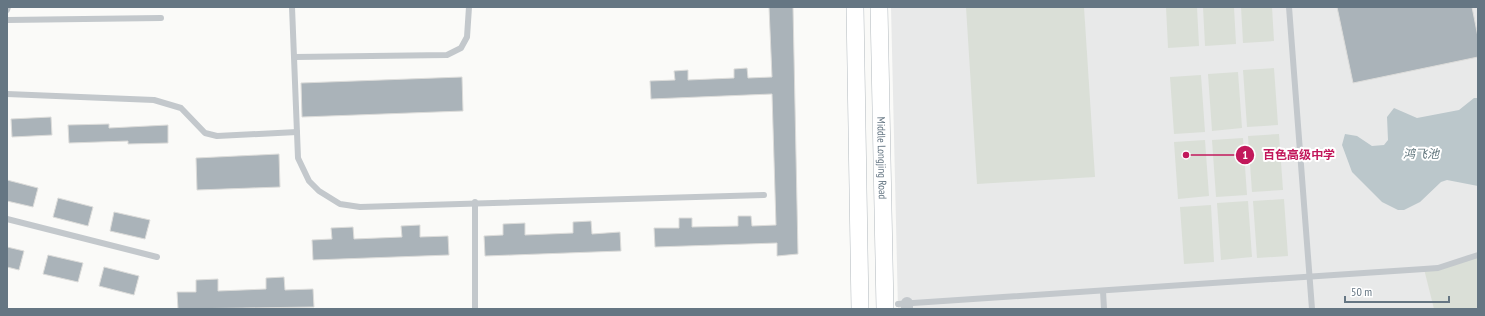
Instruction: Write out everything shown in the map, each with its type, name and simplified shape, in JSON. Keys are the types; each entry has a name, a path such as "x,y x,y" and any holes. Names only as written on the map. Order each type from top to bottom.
{"street":[{"path":"855,7 860,309"},
{"name":"Middle Longjing Road","path":"879,7 899,306"}],"lane":[{"path":"292,7 298,158 308,181 319,191 340,204 360,207 475,202 764,195"},
{"path":"295,58 447,55 461,48 467,37 469,7"},
{"path":"1289,7 1312,309"},
{"path":"7,20 161,18"},
{"path":"7,94 154,100 169,103 181,108 205,133 217,136 297,132"},
{"path":"475,202 475,309"},
{"path":"7,219 157,257"},
{"path":"899,306 1438,268 1478,256"},
{"path":"1103,291 1104,309"}],"shaded area":[{"path":"891,7 1478,7 1478,309 898,309"},
{"path":"966,7 1084,7 1095,177 977,184"},
{"path":"1166,7 1197,7 1199,46 1168,48"},
{"path":"1203,7 1234,7 1236,44 1205,46"},
{"path":"1241,7 1272,7 1274,41 1243,43"},
{"path":"1274,68 1278,125 1247,127 1243,70"},
{"path":"1238,72 1242,128 1212,131 1208,74"},
{"path":"1201,75 1205,132 1174,134 1170,77"},
{"path":"1279,134 1283,190 1252,192 1248,136"},
{"path":"1243,138 1247,195 1216,197 1212,140"},
{"path":"1205,140 1209,196 1178,199 1174,142"},
{"path":"1284,199 1288,256 1257,258 1253,201"},
{"path":"1248,201 1252,257 1221,260 1217,203"},
{"path":"1211,205 1214,262 1184,264 1180,207"},
{"path":"1478,255 1478,309 1434,309 1424,269"}],"water":[{"name":"鸿飞池","path":"1474,98 1478,98 1478,186 1447,180 1441,182 1420,202 1404,210 1398,210 1382,202 1352,172 1342,145 1345,134 1357,136 1372,146 1384,145 1388,140 1387,117 1394,108 1417,118 1459,110"}],"building":[{"path":"769,7 793,7 798,254 777,256 777,243 655,247 654,228 679,228 679,218 692,218 692,227 738,226 738,216 751,216 752,226 776,225 772,94 651,99 650,81 675,80 674,71 688,70 688,80 734,78 734,69 747,68 748,78 772,77"},
{"path":"1337,7 1472,7 1478,37 1478,57 1353,83"},
{"path":"462,77 463,111 302,117 301,83"},
{"path":"51,117 52,135 12,137 11,119"},
{"path":"109,124 109,128 168,125 168,143 128,144 128,141 69,143 68,125"},
{"path":"279,154 280,187 197,190 196,158"},
{"path":"7,180 38,188 33,207 7,201"},
{"path":"58,198 93,207 88,226 53,217"},
{"path":"114,212 150,220 145,239 110,231"},
{"path":"591,221 592,234 620,232 621,251 485,256 484,236 503,235 503,224 525,223 525,235 573,233 573,222"},
{"path":"420,225 420,237 448,236 449,255 313,260 312,240 332,239 331,228 353,227 354,239 402,237 401,226"},
{"path":"7,247 24,251 19,270 7,267"},
{"path":"48,255 83,263 78,282 43,274"},
{"path":"104,267 139,276 134,295 99,286"},
{"path":"284,277 285,290 313,289 314,307 178,309 177,292 196,292 196,280 218,279 218,291 266,289 266,278"}],"place":[{"name":"百色高级中学","path":"1186,155"}]}
